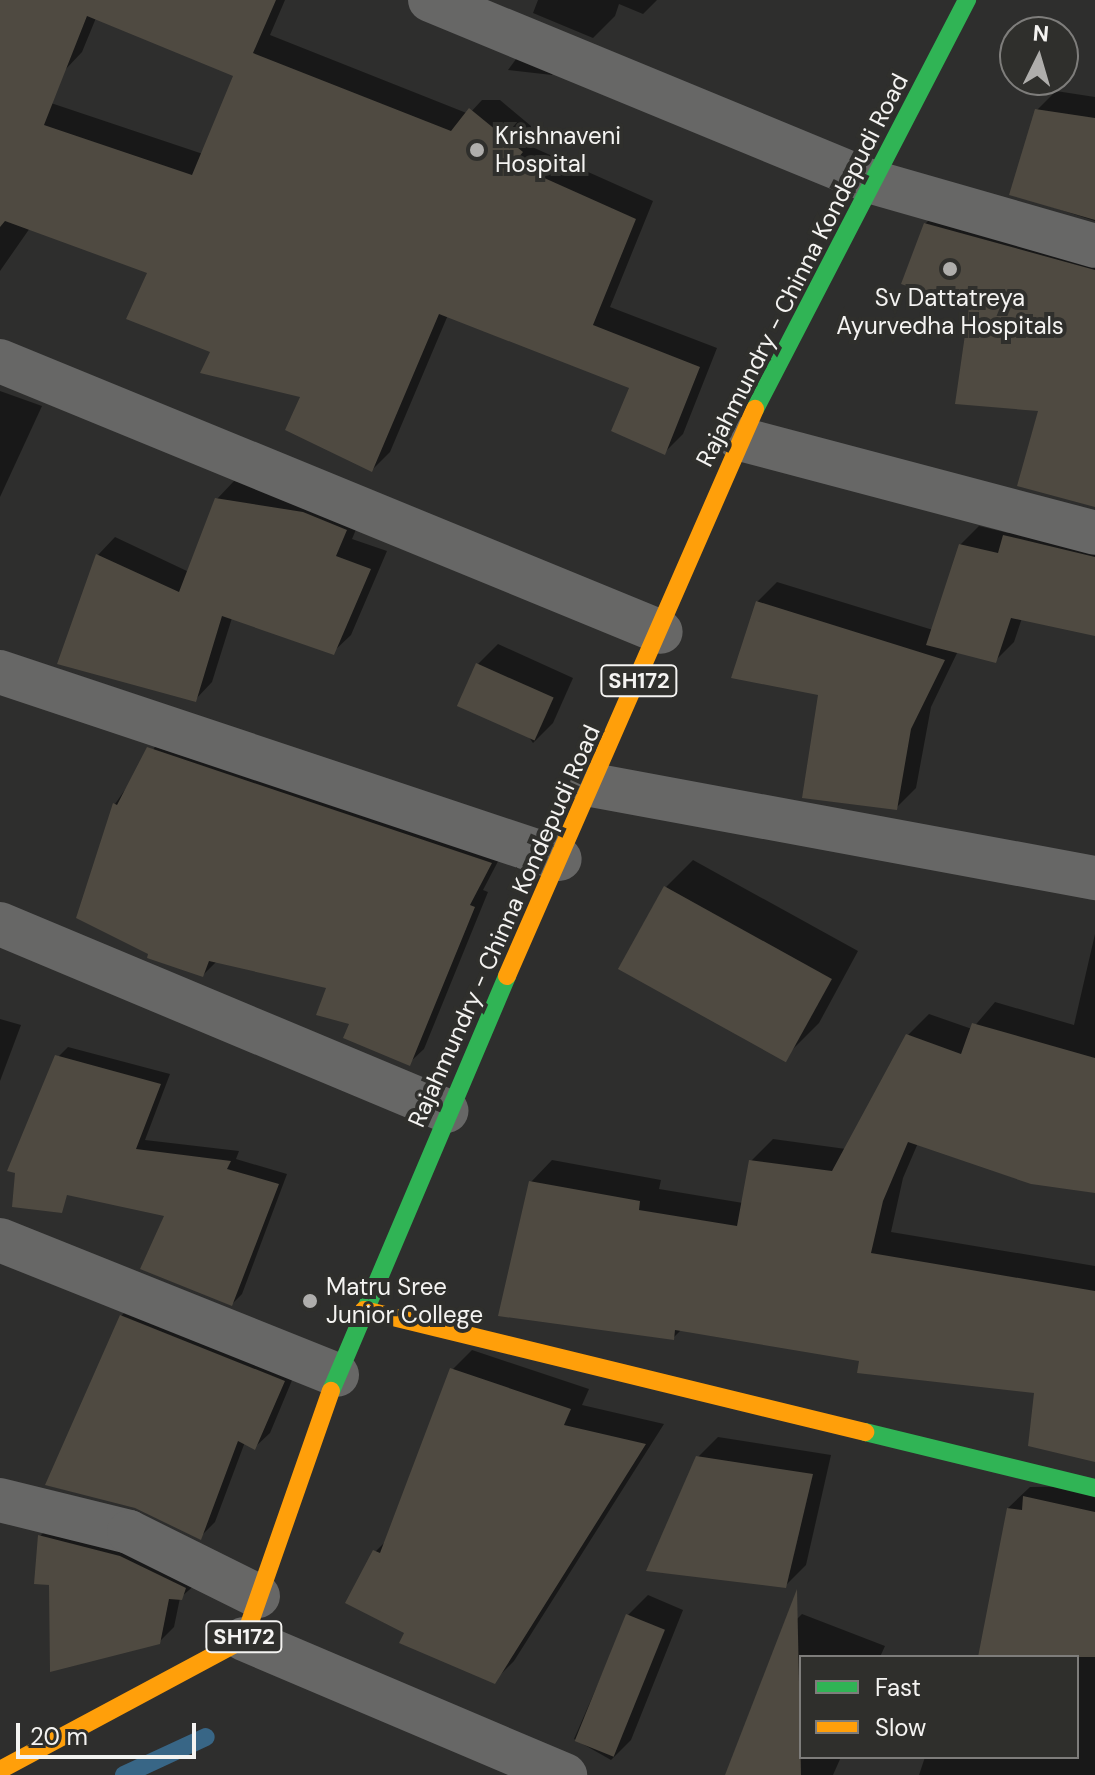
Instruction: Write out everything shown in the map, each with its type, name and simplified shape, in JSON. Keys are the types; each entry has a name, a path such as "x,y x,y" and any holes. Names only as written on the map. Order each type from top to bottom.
{"main road":[{"name":"Rajahmundry - Chinna Kondepudi Road","path":"244,1639 337,1375 446,1111 661,632 740,439 869,181 967,0"},
{"path":"364,1310 1095,1488"},
{"name":"SH172","path":"0,1770 244,1639"}],"street":[{"path":"430,0 869,181 1095,246"},
{"path":"0,361 661,632"},
{"path":"740,439 1095,533"},
{"path":"0,672 560,859"},
{"path":"592,785 1095,878"},
{"path":"0,924 446,1111"},
{"path":"0,1240 337,1375"},
{"path":"0,1500 129,1532 258,1596"},
{"path":"244,1639 565,1775"}],"building":[{"path":"0,0 276,0 253,53 451,131 469,108 523,152 513,164 636,219 593,325 700,367 665,455 611,431 629,388 439,314 372,472 285,430 300,397 200,373 210,352 126,319 147,273 5,221 0,227","holes":["87,16 233,76 192,175 44,125"]},
{"path":"1035,109 1095,118 1095,220 1009,195"},
{"path":"924,223 1095,270 1095,507 1017,486 1038,411 955,404 969,307 901,284"},
{"path":"215,498 303,512 347,530 336,556 371,569 334,655 222,616 196,702 57,664 96,554 179,592"},
{"path":"1003,535 1095,557 1095,636 1011,618 996,663 926,645 959,544 998,553"},
{"path":"756,601 945,660 911,729 897,810 802,798 818,695 731,678"},
{"path":"476,663 554,698 535,741 457,706"},
{"path":"147,747 492,863 470,905 475,907 410,1066 343,1038 349,1024 316,1015 326,988 209,961 203,977 147,958 148,954 76,918 113,803 117,805"},
{"path":"664,886 832,979 786,1062 618,969"},
{"path":"972,1023 1095,1058 1095,1193 1031,1184 908,1142 883,1201 871,1253 1095,1291 1095,1462 1028,1446 1034,1393 857,1373 859,1361 675,1330 674,1340 498,1316 529,1181 640,1201 639,1210 737,1226 749,1160 832,1171 906,1034 961,1054"},
{"path":"55,1055 161,1084 136,1149 231,1161 227,1169 279,1184 232,1306 140,1269 164,1216 67,1195 62,1213 12,1207 15,1173 7,1171"},
{"path":"120,1315 285,1381 255,1450 238,1441 201,1540 135,1508 45,1485"},
{"path":"450,1368 571,1409 564,1425 646,1444 495,1684 399,1643 404,1633 345,1603 373,1550 380,1553"},
{"path":"696,1456 813,1474 786,1588 646,1571"},
{"path":"1023,1496 1095,1512 1095,1657 978,1655 1007,1508 1022,1510"},
{"path":"38,1535 120,1556 186,1588 182,1600 169,1599 160,1644 50,1672 49,1585 34,1584"},
{"path":"797,1589 801,1775 725,1775"},
{"path":"626,1614 665,1630 614,1757 575,1741"}],"waterway":[{"path":"124,1775 206,1737"}],"traffic: fast":[{"path":"755,409 967,0"},
{"path":"331,1391 507,976"},
{"path":"865,1432 1095,1488"}],"traffic: slow":[{"path":"507,976 755,409"},
{"path":"364,1310 865,1432"},
{"path":"0,1770 244,1639 331,1391"}],"place":[{"name":"Krishnaveni Hospital","path":"477,150"},
{"name":"Sv Dattatreya Ayurvedha Hospitals","path":"950,269"},
{"name":"Matru Sree Junior College","path":"310,1301"}]}
